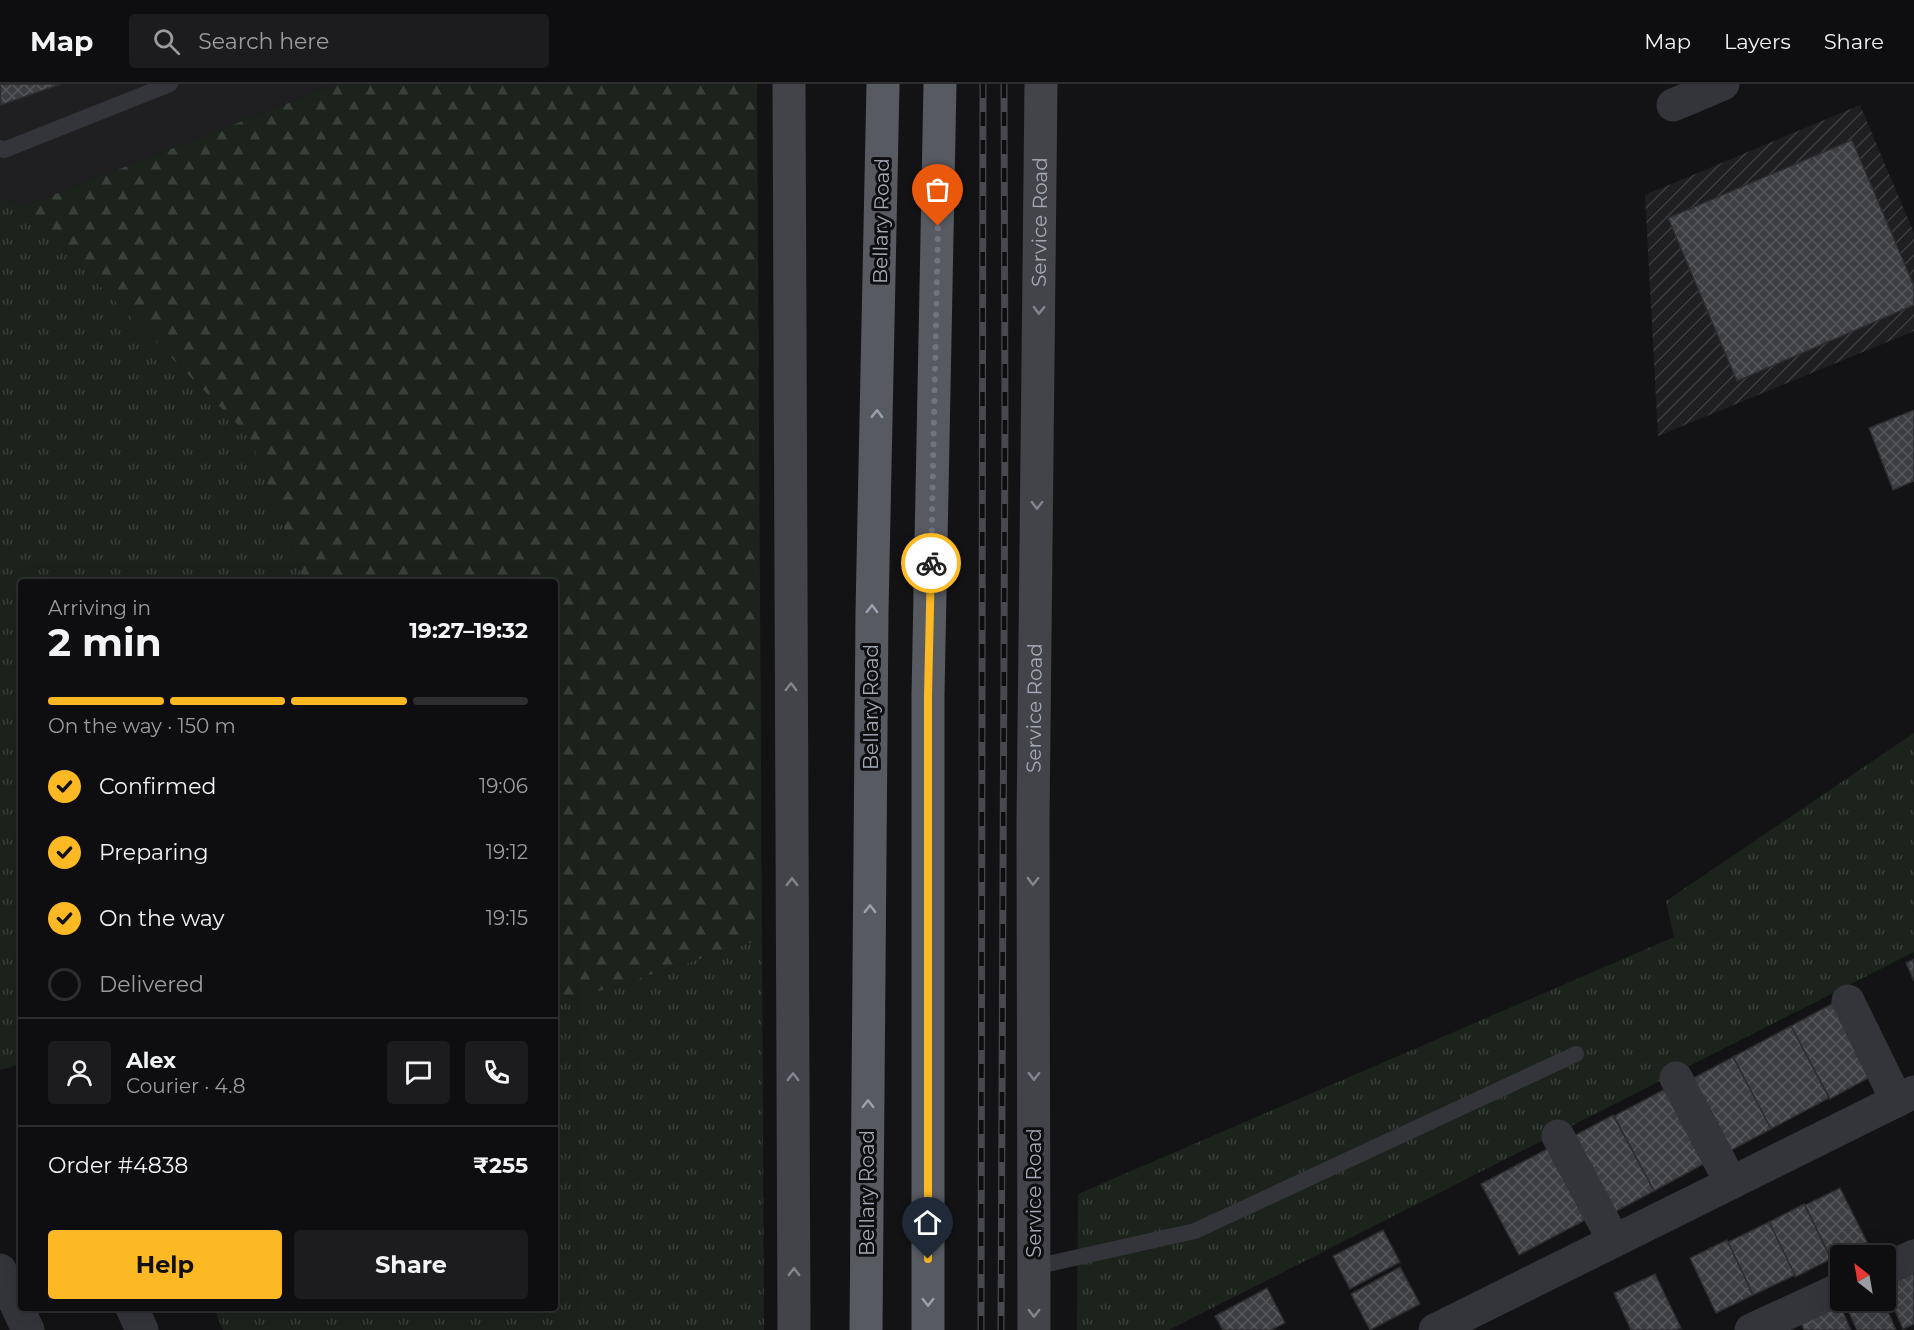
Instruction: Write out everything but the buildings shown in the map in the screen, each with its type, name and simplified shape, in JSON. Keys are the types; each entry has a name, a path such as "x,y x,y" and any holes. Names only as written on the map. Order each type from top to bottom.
{"highway":[{"name":"Bellary Road","path":"866,1330 872,600 883,84"},
{"path":"928,1330 928,695 940,97"}],"main road":[{"path":"789,84 794,1330"},
{"name":"Service Road","path":"1034,1330 1033,823 1041,84"}],"street":[{"path":"1673,105 1723,84"},
{"path":"1435,1330 1905,1097 1848,1001"},
{"path":"1676,1078 1731,1183"},
{"path":"1558,1136 1614,1241"},
{"path":"1896,1264 1914,1256"},
{"path":"0,1270 18,1310"},
{"path":"1751,1330 1830,1294"},
{"path":"18,1311 27,1330"},
{"path":"133,1311 142,1330"}],"lane":[{"path":"0,147 4,150 170,84"},
{"path":"1034,1267 1195,1231 1576,1054"}],"shaded area":[{"path":"0,84 337,84 22,207 0,197"},
{"path":"1860,105 1914,233 1914,331 1658,436 1645,195"}],"green space":[{"path":"337,84 757,84 762,939 558,1004 558,579 303,579 250,437 22,207"},
{"path":"0,197 22,207 250,437 303,579 18,579 18,1065 0,1070"},
{"path":"1914,733 1914,952 1169,1330 1077,1330 1078,1194 1674,937 1666,901"},
{"path":"762,939 764,1330 223,1330 215,1311 558,1311 558,1004"}],"railway":[{"path":"981,1330 983,84"},
{"path":"1001,1330 1005,420 1004,84"}],"way so far":[{"path":"931,563 938,226"}],"route":[{"path":"928,1259 928,695 931,563"}]}
